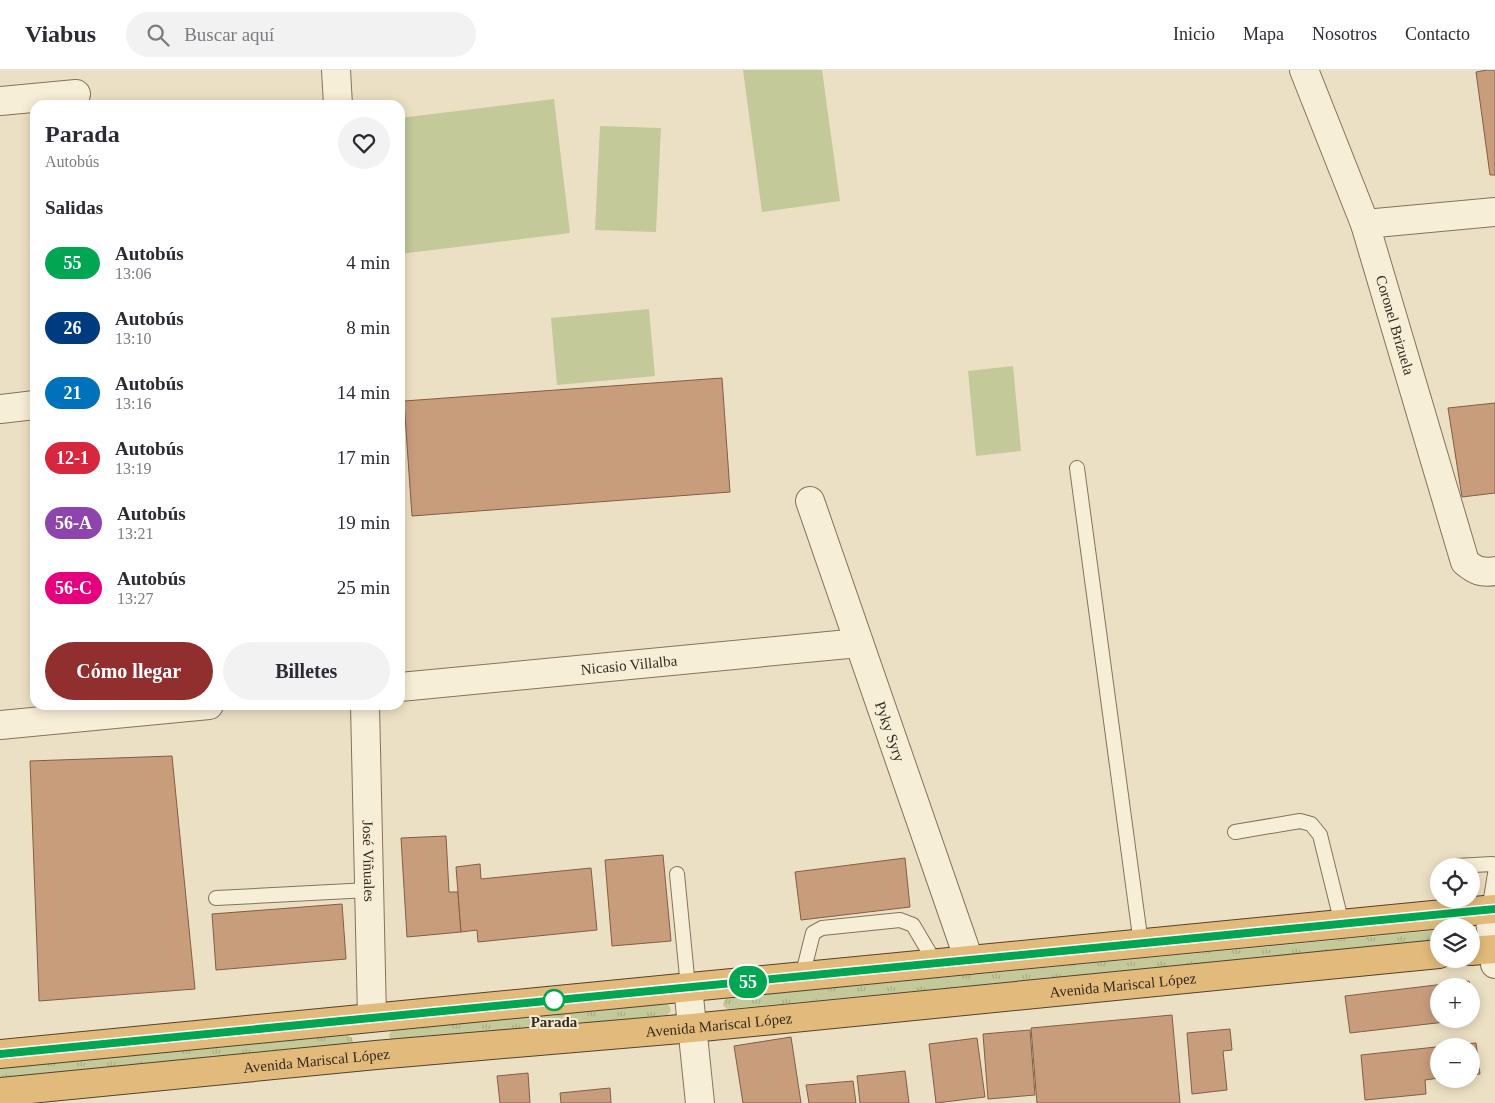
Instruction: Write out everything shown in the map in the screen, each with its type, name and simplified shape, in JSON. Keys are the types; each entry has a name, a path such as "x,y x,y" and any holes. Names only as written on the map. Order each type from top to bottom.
{"highway":[{"path":"0,1054 1492,909"},
{"name":"Avenida Mariscal López","path":"0,1092 376,1055 692,1028 1430,955"}],"street":[{"path":"336,70 338,100"},
{"name":"Coronel Brizuela","path":"1304,70 1365,224 1466,562 1475,570 1491,572"},
{"path":"0,101 76,94"},
{"path":"1365,224 1495,212"},
{"path":"0,409 30,406"},
{"name":"Pyky Syry","path":"810,502 969,960"},
{"name":"Nicasio Villalba","path":"405,687 859,643"},
{"path":"0,725 157,710"},
{"name":"José Viñuales","path":"365,710 372,1017"},
{"path":"1489,953 1492,909"},
{"path":"688,988 700,1103"}],"lane":[{"path":"1077,468 1141,944"},
{"path":"1235,832 1300,821 1311,824 1320,835 1342,924"},
{"path":"1480,864 1492,864 1495,869"},
{"path":"677,874 688,988"},
{"path":"1492,909 1495,874"},
{"path":"216,898 369,890"},
{"path":"802,977 813,933 822,928 900,920 913,925 936,964"}],"green space":[{"path":"743,70 822,70 840,201 762,212"},
{"path":"554,99 570,233 405,253 405,117"},
{"path":"600,126 661,128 656,232 595,230"},
{"path":"649,309 655,376 557,385 551,318"},
{"path":"1013,366 1021,451 976,456 968,371"},
{"path":"1430,931 1430,942 728,1009 723,1006 727,998"},
{"path":"667,1004 671,1011 667,1015 393,1042 389,1035 392,1030"},
{"path":"348,1035 352,1038 353,1042 351,1045 0,1079 0,1068"}],"building":[{"path":"1495,70 1495,175 1490,175 1476,72"},
{"path":"722,378 730,492 412,516 405,401"},
{"path":"1495,403 1495,493 1462,497 1448,408"},
{"path":"172,756 195,989 39,1001 30,761"},
{"path":"446,836 449,892 458,892 461,932 407,937 401,838"},
{"path":"663,855 671,941 612,946 605,860"},
{"path":"905,858 910,907 801,920 795,872"},
{"path":"480,864 481,879 591,868 597,930 478,942 477,930 461,932 456,867"},
{"path":"342,904 346,959 216,970 212,914"},
{"path":"1430,986 1430,1024 1350,1033 1345,996"},
{"path":"1172,1015 1180,1103 1037,1103 1031,1028"},
{"path":"1230,1029 1232,1050 1223,1051 1227,1090 1192,1094 1187,1033"},
{"path":"1030,1030 1035,1095 988,1099 983,1034"},
{"path":"791,1037 801,1103 743,1103 734,1046"},
{"path":"977,1038 985,1097 936,1103 929,1044"},
{"path":"1430,1048 1430,1079 1425,1080 1426,1094 1365,1100 1361,1055"},
{"path":"905,1071 909,1103 860,1103 857,1076"},
{"path":"528,1073 530,1103 500,1103 497,1076"},
{"path":"853,1081 856,1103 809,1103 806,1085"},
{"path":"610,1088 611,1103 561,1103 560,1093"}],"bus line":[{"name":"55","path":"0,1054 1495,909"}],"place":[{"name":"Parada","path":"554,1000"}]}
